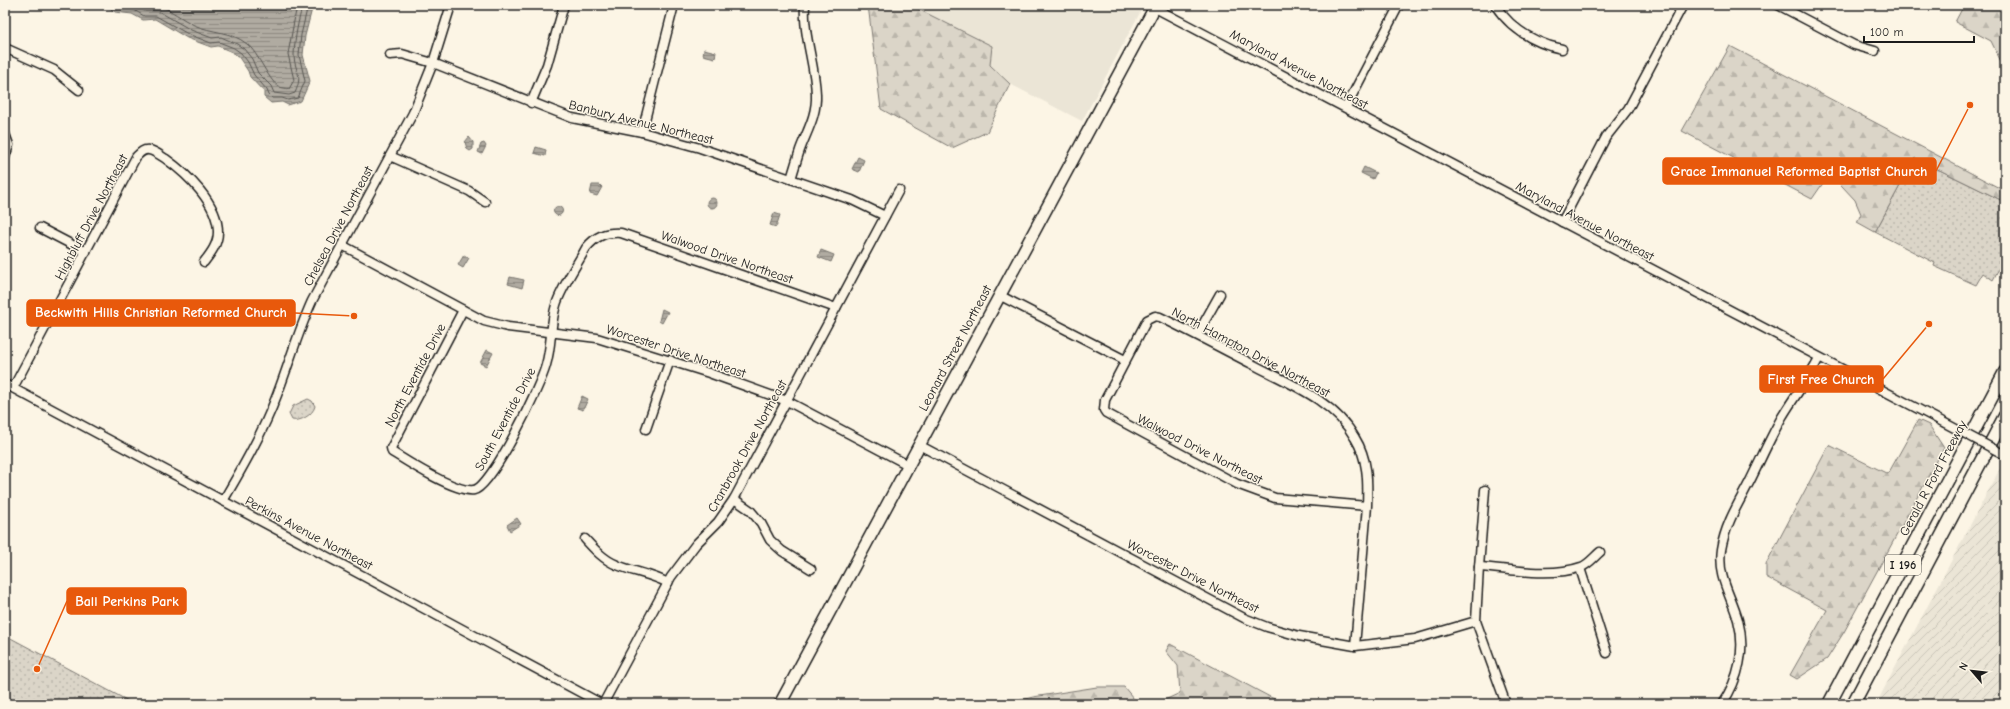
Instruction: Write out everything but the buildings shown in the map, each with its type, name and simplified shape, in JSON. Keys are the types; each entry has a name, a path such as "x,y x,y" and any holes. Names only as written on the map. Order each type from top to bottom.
{"highway":[{"name":"Gerald R Ford Freeway","path":"1829,704 2005,372"},
{"name":"I 196","path":"1853,704 2005,416"},
{"path":"1979,465 2005,421"}],"main road":[{"name":"Leonard Street Northeast","path":"780,704 1155,6"}],"street":[{"name":"Chelsea Drive Northeast","path":"223,501 261,432 277,395 300,328 342,245 413,113 433,63 451,5"},
{"path":"531,103 547,65 564,5"},
{"path":"642,132 674,5"},
{"path":"790,179 800,150 812,124 815,105 814,73 805,25 805,5"},
{"path":"1346,107 1399,5"},
{"path":"1495,5 1504,18 1515,29 1532,39 1562,49"},
{"path":"1562,222 1606,137 1628,109 1683,5"},
{"path":"1778,5 1854,45 1875,50"},
{"name":"Maryland Avenue Northeast","path":"1155,6 2005,455"},
{"path":"5,48 54,70 79,90"},
{"name":"Banbury Avenue Northeast","path":"390,55 402,54 433,63 572,118 642,132 693,146 852,200 885,216"},
{"path":"5,134 9,145 5,156"},
{"name":"Highbluff Drive Northeast","path":"13,388 136,157 142,151 149,150 156,153 178,167 210,204 218,230 217,240 212,251 204,262"},
{"path":"390,156 469,191 485,202"},
{"name":"Cranbrook Drive Northeast","path":"603,704 668,584 681,563 716,525 734,499 899,190"},
{"path":"40,228 86,252"},
{"name":"Walwood Drive Northeast","path":"609,233 621,233 836,308"},
{"name":"South Eventide Drive","path":"476,490 490,476 497,465 533,397 546,367 556,304 586,248 594,239 609,233"},
{"name":"Worcester Drive Northeast","path":"342,245 463,310 498,325 588,336 615,342 670,360 787,401 908,465"},
{"path":"1197,335 1220,294"},
{"path":"999,295 1125,360"},
{"name":"North Eventide Drive","path":"463,310 392,444 392,452 452,486 465,490 476,490"},
{"name":"North Hampton Drive Northeast","path":"1125,360 1147,320 1155,316 1197,335 1311,395 1350,428 1364,458 1367,472 1367,506 1355,646"},
{"path":"1722,704 1735,679 1740,660 1740,636 1738,620 1720,571 1721,549 1727,528 1782,418 1802,389 1819,358"},
{"path":"646,429 670,360"},
{"name":"Walwood Drive Northeast","path":"1125,360 1104,400 1104,410 1106,413 1237,484 1260,494 1275,498 1367,506"},
{"name":"Perkins Avenue Northeast","path":"5,384 603,704"},
{"name":"Worcester Drive Northeast","path":"919,445 1244,618 1267,627 1298,636 1355,646 1415,639 1476,621"},
{"path":"1485,490 1478,567 1476,621 1506,704"},
{"path":"734,499 750,510 761,523 770,540 782,551 810,568"},
{"path":"585,539 603,557 614,563 651,575 668,584"},
{"path":"1478,567 1547,572 1580,568 1587,564 1600,552"},
{"path":"1580,568 1606,653"}],"shaded area":[{"path":"910,5 1144,5 1082,121 1010,84 990,65"},
{"path":"2005,459 2005,704 1876,704"}],"green space":[{"path":"868,5 910,5 992,46 990,65 1010,84 987,132 952,148 881,109"},
{"path":"1959,5 2005,5 2005,70 1991,41 1955,22 1963,7"},
{"path":"1730,46 2005,191 2005,202 1915,158 1875,232 1857,222 1861,214 1855,200 1830,173 1812,199 1682,131"},
{"path":"1915,158 2005,202 2005,257 1993,280 1983,273 1976,285 1934,266 1935,263 1875,232"},
{"path":"308,399 312,401 315,406 312,412 302,419 292,420 289,414 293,406"},
{"path":"1918,420 1929,425 1944,448 1844,632 1827,659 1797,679 1790,675 1827,610 1766,577 1766,564 1829,445 1888,474"},
{"path":"5,635 134,704 5,704"},
{"path":"1170,644 1270,697 1287,704 1156,704 1180,693 1178,666 1166,651"},
{"path":"1097,687 1124,687 1138,704 1006,704 1033,697"}],"water":[{"path":"106,5 313,5 305,36 303,55 310,81 301,101 288,105 282,102 271,103 264,97 264,92 250,77 248,71 238,56 232,52 218,46 211,47 187,38 155,19 143,20 132,14 115,12"},
{"path":"704,49 716,52 715,58 703,55"},
{"path":"469,137 473,142 473,149 470,151 467,149 465,142"},
{"path":"484,143 486,146 482,154 478,152 481,144"},
{"path":"536,147 546,150 545,156 534,153"},
{"path":"858,157 864,160 859,172 852,169"},
{"path":"1364,167 1376,173 1373,179 1361,173"},
{"path":"592,185 600,185 602,187 597,196 590,194"},
{"path":"710,198 714,198 717,203 714,208 710,208 707,205 707,201"},
{"path":"558,206 563,211 558,216 553,211"},
{"path":"774,213 780,215 776,227 770,225"},
{"path":"821,250 834,255 831,262 818,257"},
{"path":"464,255 469,258 463,268 458,265"},
{"path":"510,277 524,280 522,288 508,284"},
{"path":"662,309 668,312 662,323 659,321"},
{"path":"487,350 493,353 486,366 480,363"},
{"path":"582,396 588,399 583,410 577,408"},
{"path":"517,518 521,524 510,531 507,525"}],"place":[{"name":"Grace Immanuel Reformed Baptist Church","path":"1970,105"},
{"name":"Beckwith Hills Christian Reformed Church","path":"354,316"},
{"name":"First Free Church","path":"1929,324"},
{"name":"Ball Perkins Park","path":"37,669"}]}
